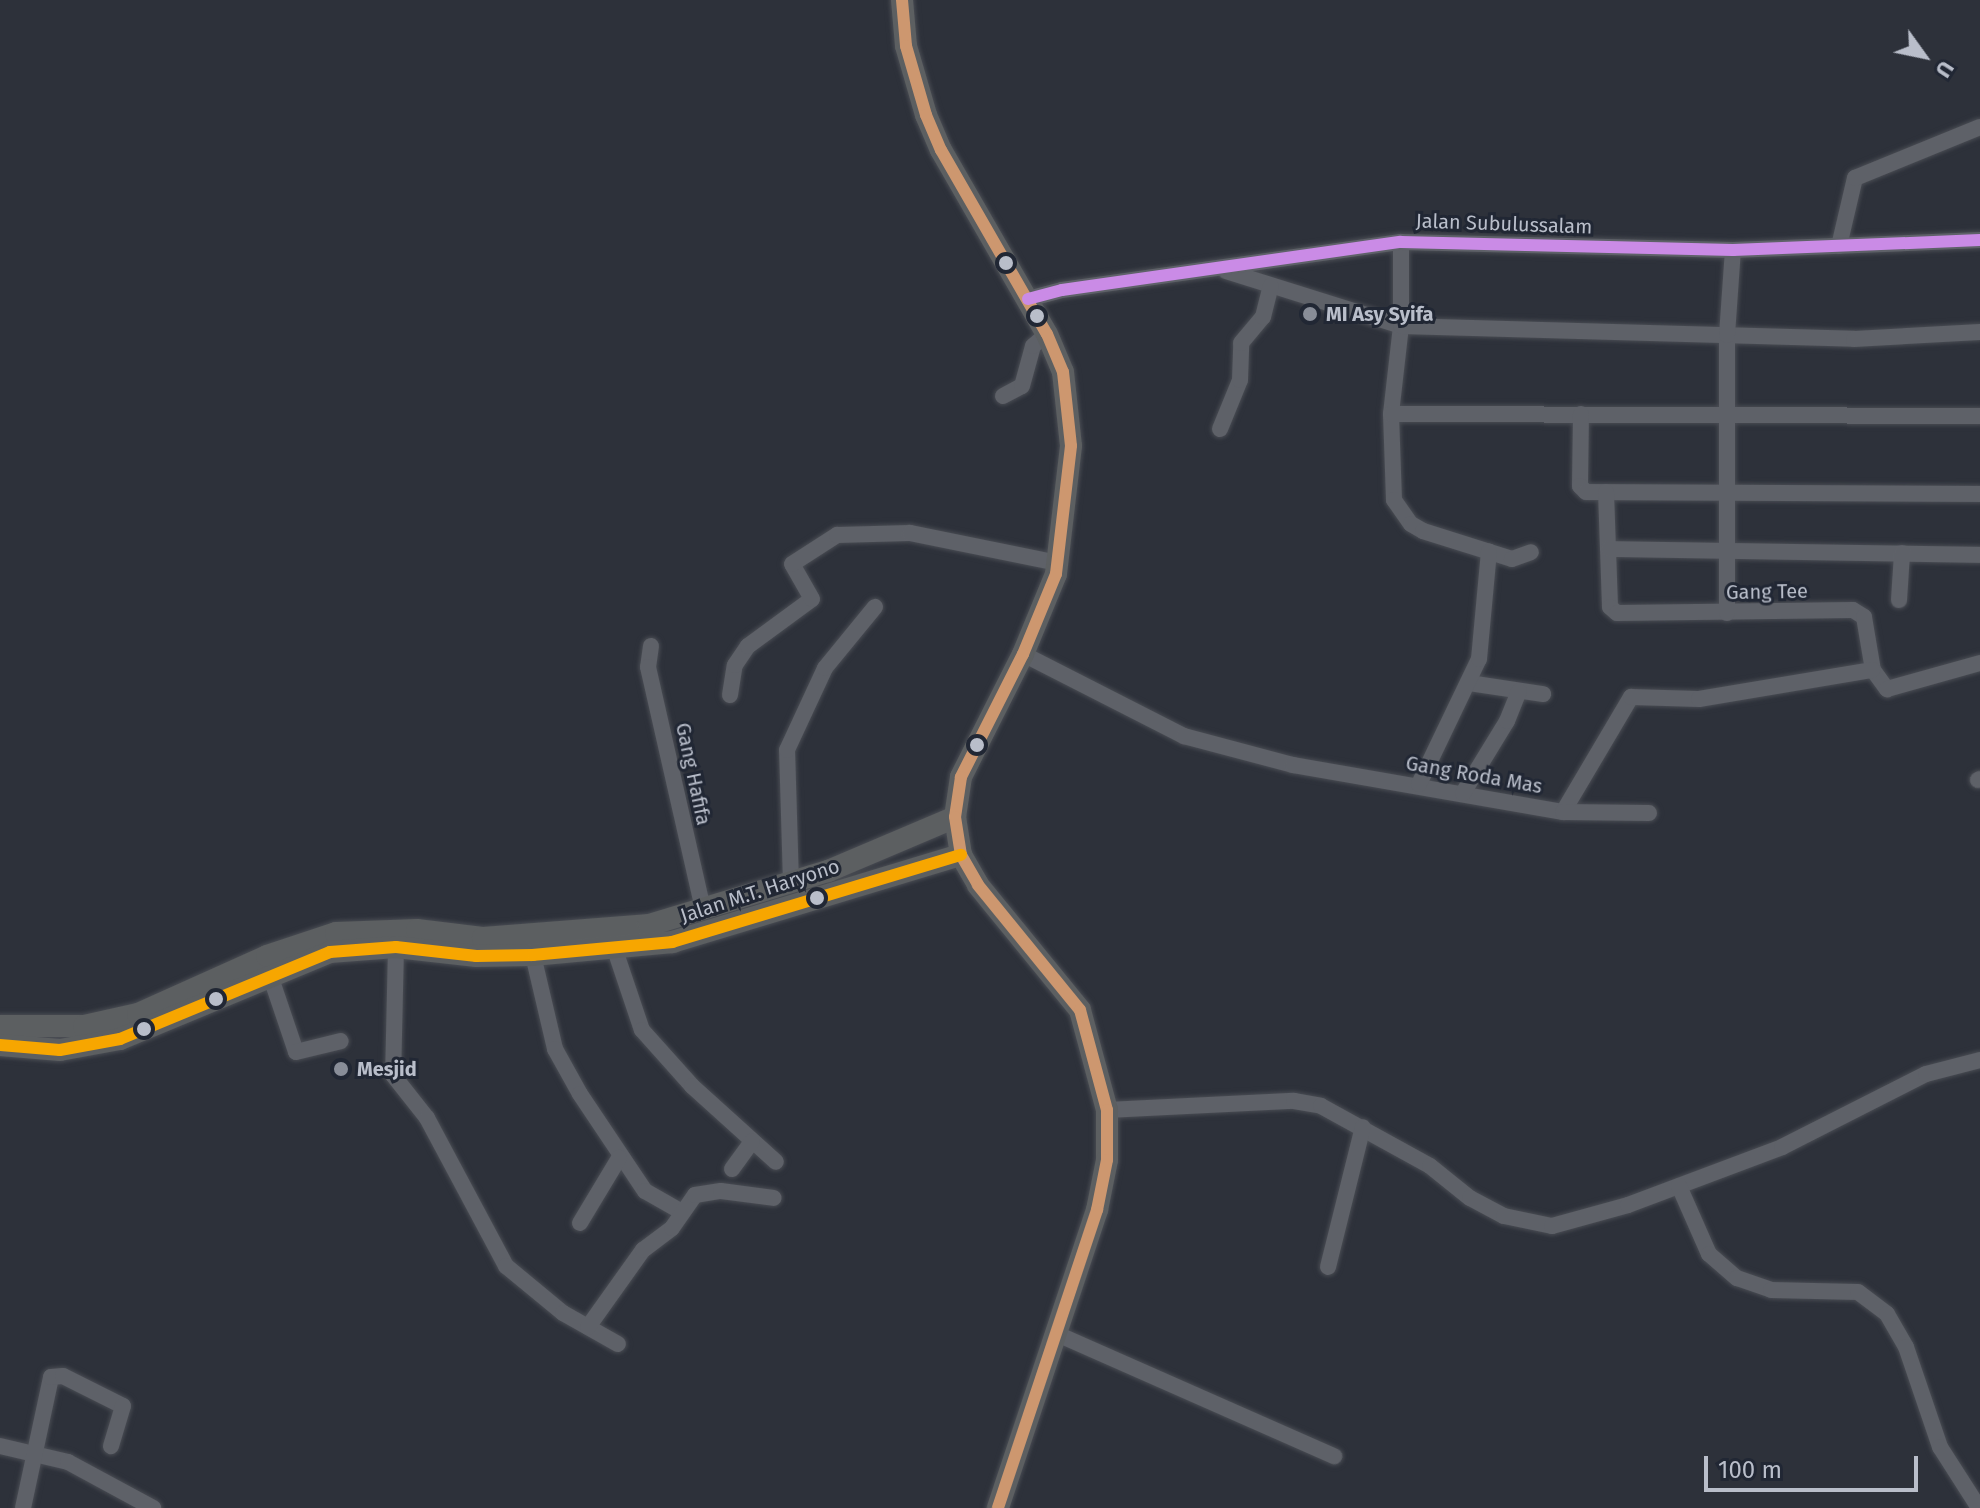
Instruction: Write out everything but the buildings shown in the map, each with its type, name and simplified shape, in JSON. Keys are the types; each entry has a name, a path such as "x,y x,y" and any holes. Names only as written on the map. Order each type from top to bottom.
{"highway":[{"path":"902,0 906,46 936,138 1047,334 1063,372 1071,446 1058,563 1023,654 961,777 955,817 961,855 978,885 1080,1010 1107,1110 1107,1160 1097,1210 998,1508"},
{"name":"Jalan M.T. Haryono","path":"0,1026 84,1026 138,1014 267,956 336,933 547,936 649,925 791,883 955,817"},
{"name":"Jalan M.T. Haryono","path":"0,1045 60,1050 120,1039 330,952 396,947 533,955 615,950 718,930 961,855"}],"street":[{"path":"1839,246 1855,178 1980,127"},
{"name":"Jalan Subulussalam","path":"1028,299 1062,290 1401,242 1733,250 1980,240"},
{"path":"1401,242 1401,326 1391,414 1390,479 1401,513 1423,531 1512,559 1531,552"},
{"path":"1727,613 1730,411 1727,335 1733,250"},
{"path":"1221,269 1401,326 1854,339 1980,332"},
{"path":"1220,429 1240,380 1241,343 1263,317 1271,286"},
{"path":"1003,396 1022,386 1033,346 1047,334"},
{"path":"1391,414 1730,411 1980,416"},
{"path":"1581,414 1580,486 1586,492 1728,489 1980,494"},
{"name":"Gang Tee","path":"1606,492 1610,607 1617,613 1860,612 1873,670"},
{"path":"730,695 735,665 748,646 812,599 792,564 837,535 910,533 1058,563"},
{"path":"1609,549 1980,555"},
{"path":"1419,784 1469,683 1483,642 1489,551"},
{"path":"1899,600 1902,553"},
{"path":"791,883 787,750 825,668 875,607"},
{"name":"Gang Hafifa","path":"651,646 648,667 703,910"},
{"name":"Gang Roda Mas","path":"1023,654 1184,736 1293,765 1419,784 1563,812 1631,697 1699,699 1873,670"},
{"path":"1873,670 1882,686 1893,689 1980,663"},
{"path":"1469,683 1543,694"},
{"path":"1463,793 1507,721 1519,691"},
{"path":"1563,812 1649,813"},
{"path":"396,947 393,1075 427,1118 506,1266 588,1327 618,1344"},
{"path":"615,950 642,1030 776,1162"},
{"path":"533,955 555,1049 619,1158 645,1191 680,1211"},
{"path":"270,975 296,1052 341,1041"},
{"path":"1107,1110 1294,1101 1321,1106 1363,1127 1504,1216 1552,1226 1679,1186 1782,1147 1926,1074 1980,1060"},
{"path":"1328,1267 1363,1127"},
{"path":"732,1169 752,1141"},
{"path":"580,1223 619,1158"},
{"path":"1679,1186 1709,1254 1737,1278 1771,1290 1858,1292 1887,1314 1906,1347 1940,1447 1979,1508"},
{"path":"588,1327 643,1250 672,1228 680,1211 706,1192 774,1198"},
{"path":"1057,1334 1334,1456"},
{"path":"23,1508 48,1382 56,1374 123,1406 111,1446"},
{"path":"0,1446 34,1451 98,1475 153,1508"}],"transit line":[{"path":"902,0 906,46 926,115 941,150 1047,334 1063,372 1071,446 1056,574 1023,654 961,777 955,817 961,855 978,885 1080,1010 1107,1110 1107,1160 1097,1210 998,1508"},
{"path":"1028,299 1062,290 1401,242 1733,250 1980,240"},
{"path":"0,1045 60,1050 120,1039 330,952 396,947 476,956 533,955 672,942 961,855"}],"place":[{"name":"MI Asy Syifa","path":"1310,314"},
{"name":"Mesjid","path":"341,1069"}]}
